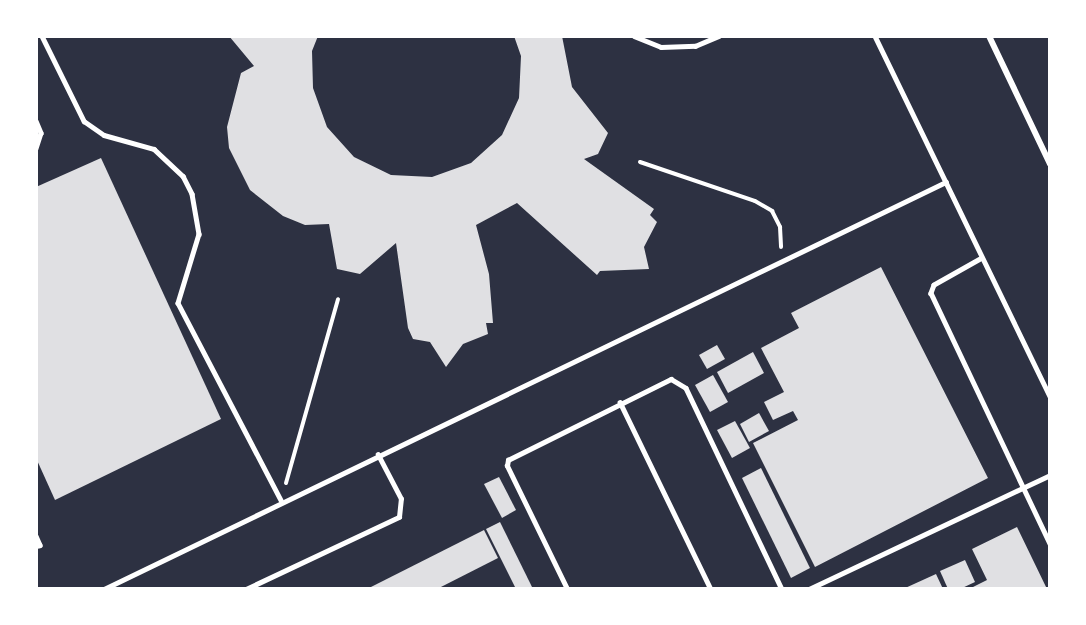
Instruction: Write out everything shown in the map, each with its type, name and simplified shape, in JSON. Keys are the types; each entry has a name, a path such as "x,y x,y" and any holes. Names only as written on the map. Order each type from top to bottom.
{"street":[{"path":"989,36 1050,164"}],"lane":[{"path":"42,36 84,122 104,135 154,149 183,176 192,194 199,234 178,303 281,500"},
{"path":"634,36 661,47 695,46 719,36"},
{"path":"875,36 1050,397"},
{"path":"36,121 41,134 36,148"},
{"path":"104,589 281,500 946,182"},
{"path":"982,258 934,285 931,293 1050,544"},
{"path":"567,589 507,463 512,456 665,380 682,384 782,589"},
{"path":"620,402 711,589"},
{"path":"246,589 399,517 401,499 378,455"},
{"path":"808,589 1050,475"},
{"path":"36,536 40,544 36,547"}],"path":[{"path":"640,162 755,201 772,211 780,227 781,245 777,262"},
{"path":"281,500 338,299"}],"building":[{"path":"229,36 318,36 312,51 313,88 327,127 354,157 391,175 432,177 471,163 502,135 519,98 521,56 514,36 562,36 572,87 608,133 598,154 584,159 654,209 650,215 657,222 644,247 649,269 600,271 597,275 517,203 476,225 489,274 493,323 486,323 488,334 463,344 446,367 430,342 413,339 408,328 396,243 360,274 337,269 329,224 305,225 283,216 250,190 229,148 227,127 241,73 254,66"},
{"path":"101,158 221,419 55,500 36,458 36,187"},
{"path":"881,267 988,478 815,567 753,443 798,420 793,411 773,420 764,402 784,392 761,348 799,328 791,313"},
{"path":"717,345 725,359 707,369 699,355"},
{"path":"753,352 764,373 728,393 717,372"},
{"path":"713,375 728,402 710,412 695,385"},
{"path":"759,413 769,431 749,442 740,424"},
{"path":"735,421 750,448 732,458 717,430"},
{"path":"761,468 810,568 791,578 742,478"},
{"path":"499,477 516,510 502,518 484,484"},
{"path":"500,522 533,589 516,589 486,529"},
{"path":"1017,527 1047,589 969,589 987,580 972,549"},
{"path":"484,530 498,558 437,589 367,589"},
{"path":"965,560 975,582 960,589 948,589 940,571"},
{"path":"936,574 943,589 903,589"}]}
